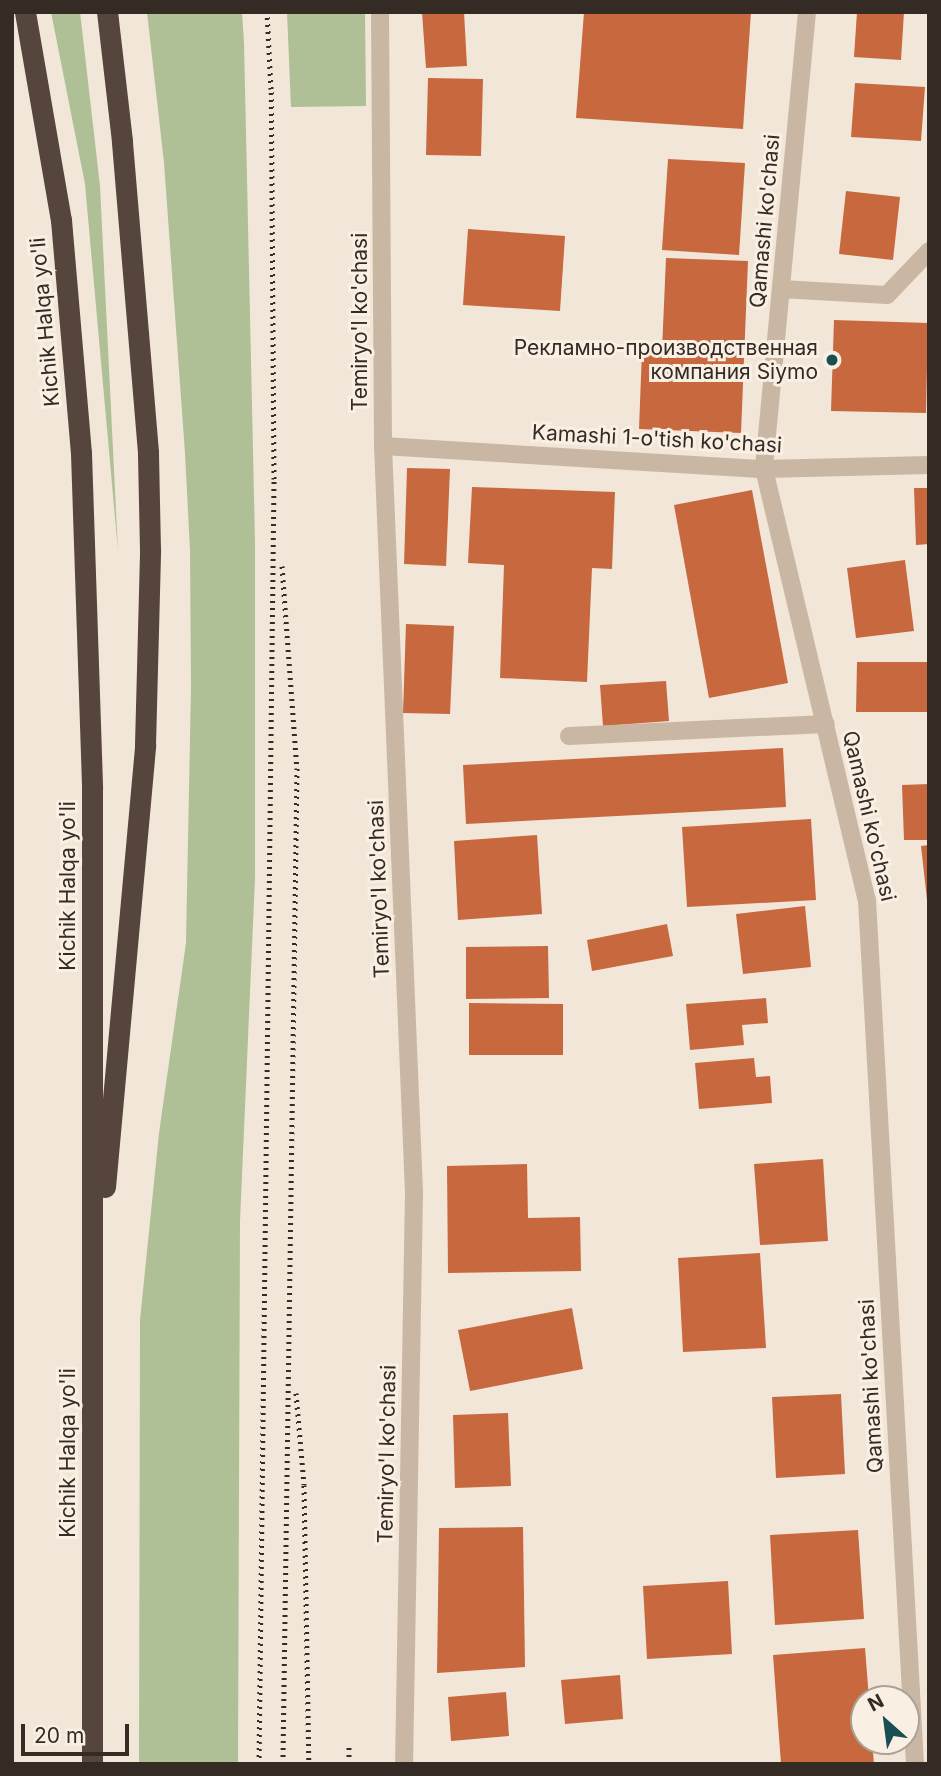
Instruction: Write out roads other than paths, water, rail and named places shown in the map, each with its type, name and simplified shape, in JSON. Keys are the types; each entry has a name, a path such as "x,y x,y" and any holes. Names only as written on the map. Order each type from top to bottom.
{"highway":[{"name":"Kichik Halqa yo'li","path":"25,12 61,220 81,453 92,788 92,1764"},
{"path":"93,1314 145,745 149,646 148,452 122,141 107,12"}],"street":[{"name":"Temiryo'l ko'chasi","path":"380,12 383,446 414,1193 404,1764"},
{"name":"Qamashi ko'chasi","path":"807,12 764,469 867,900 915,1764"},
{"path":"781,289 887,295 929,251"},
{"name":"Kamashi 1-o'tish ko'chasi","path":"383,446 764,469 929,465"},
{"path":"569,736 825,724"}],"railway":[{"path":"259,1764 274,479 271,89 267,12"},
{"path":"282,566 297,768 283,1764"},
{"path":"296,1393 304,1485 309,1764"},
{"path":"349,1747 349,1764"}],"place":[{"name":"Рекламно-производственная компания Siymo","path":"832,360"}]}
